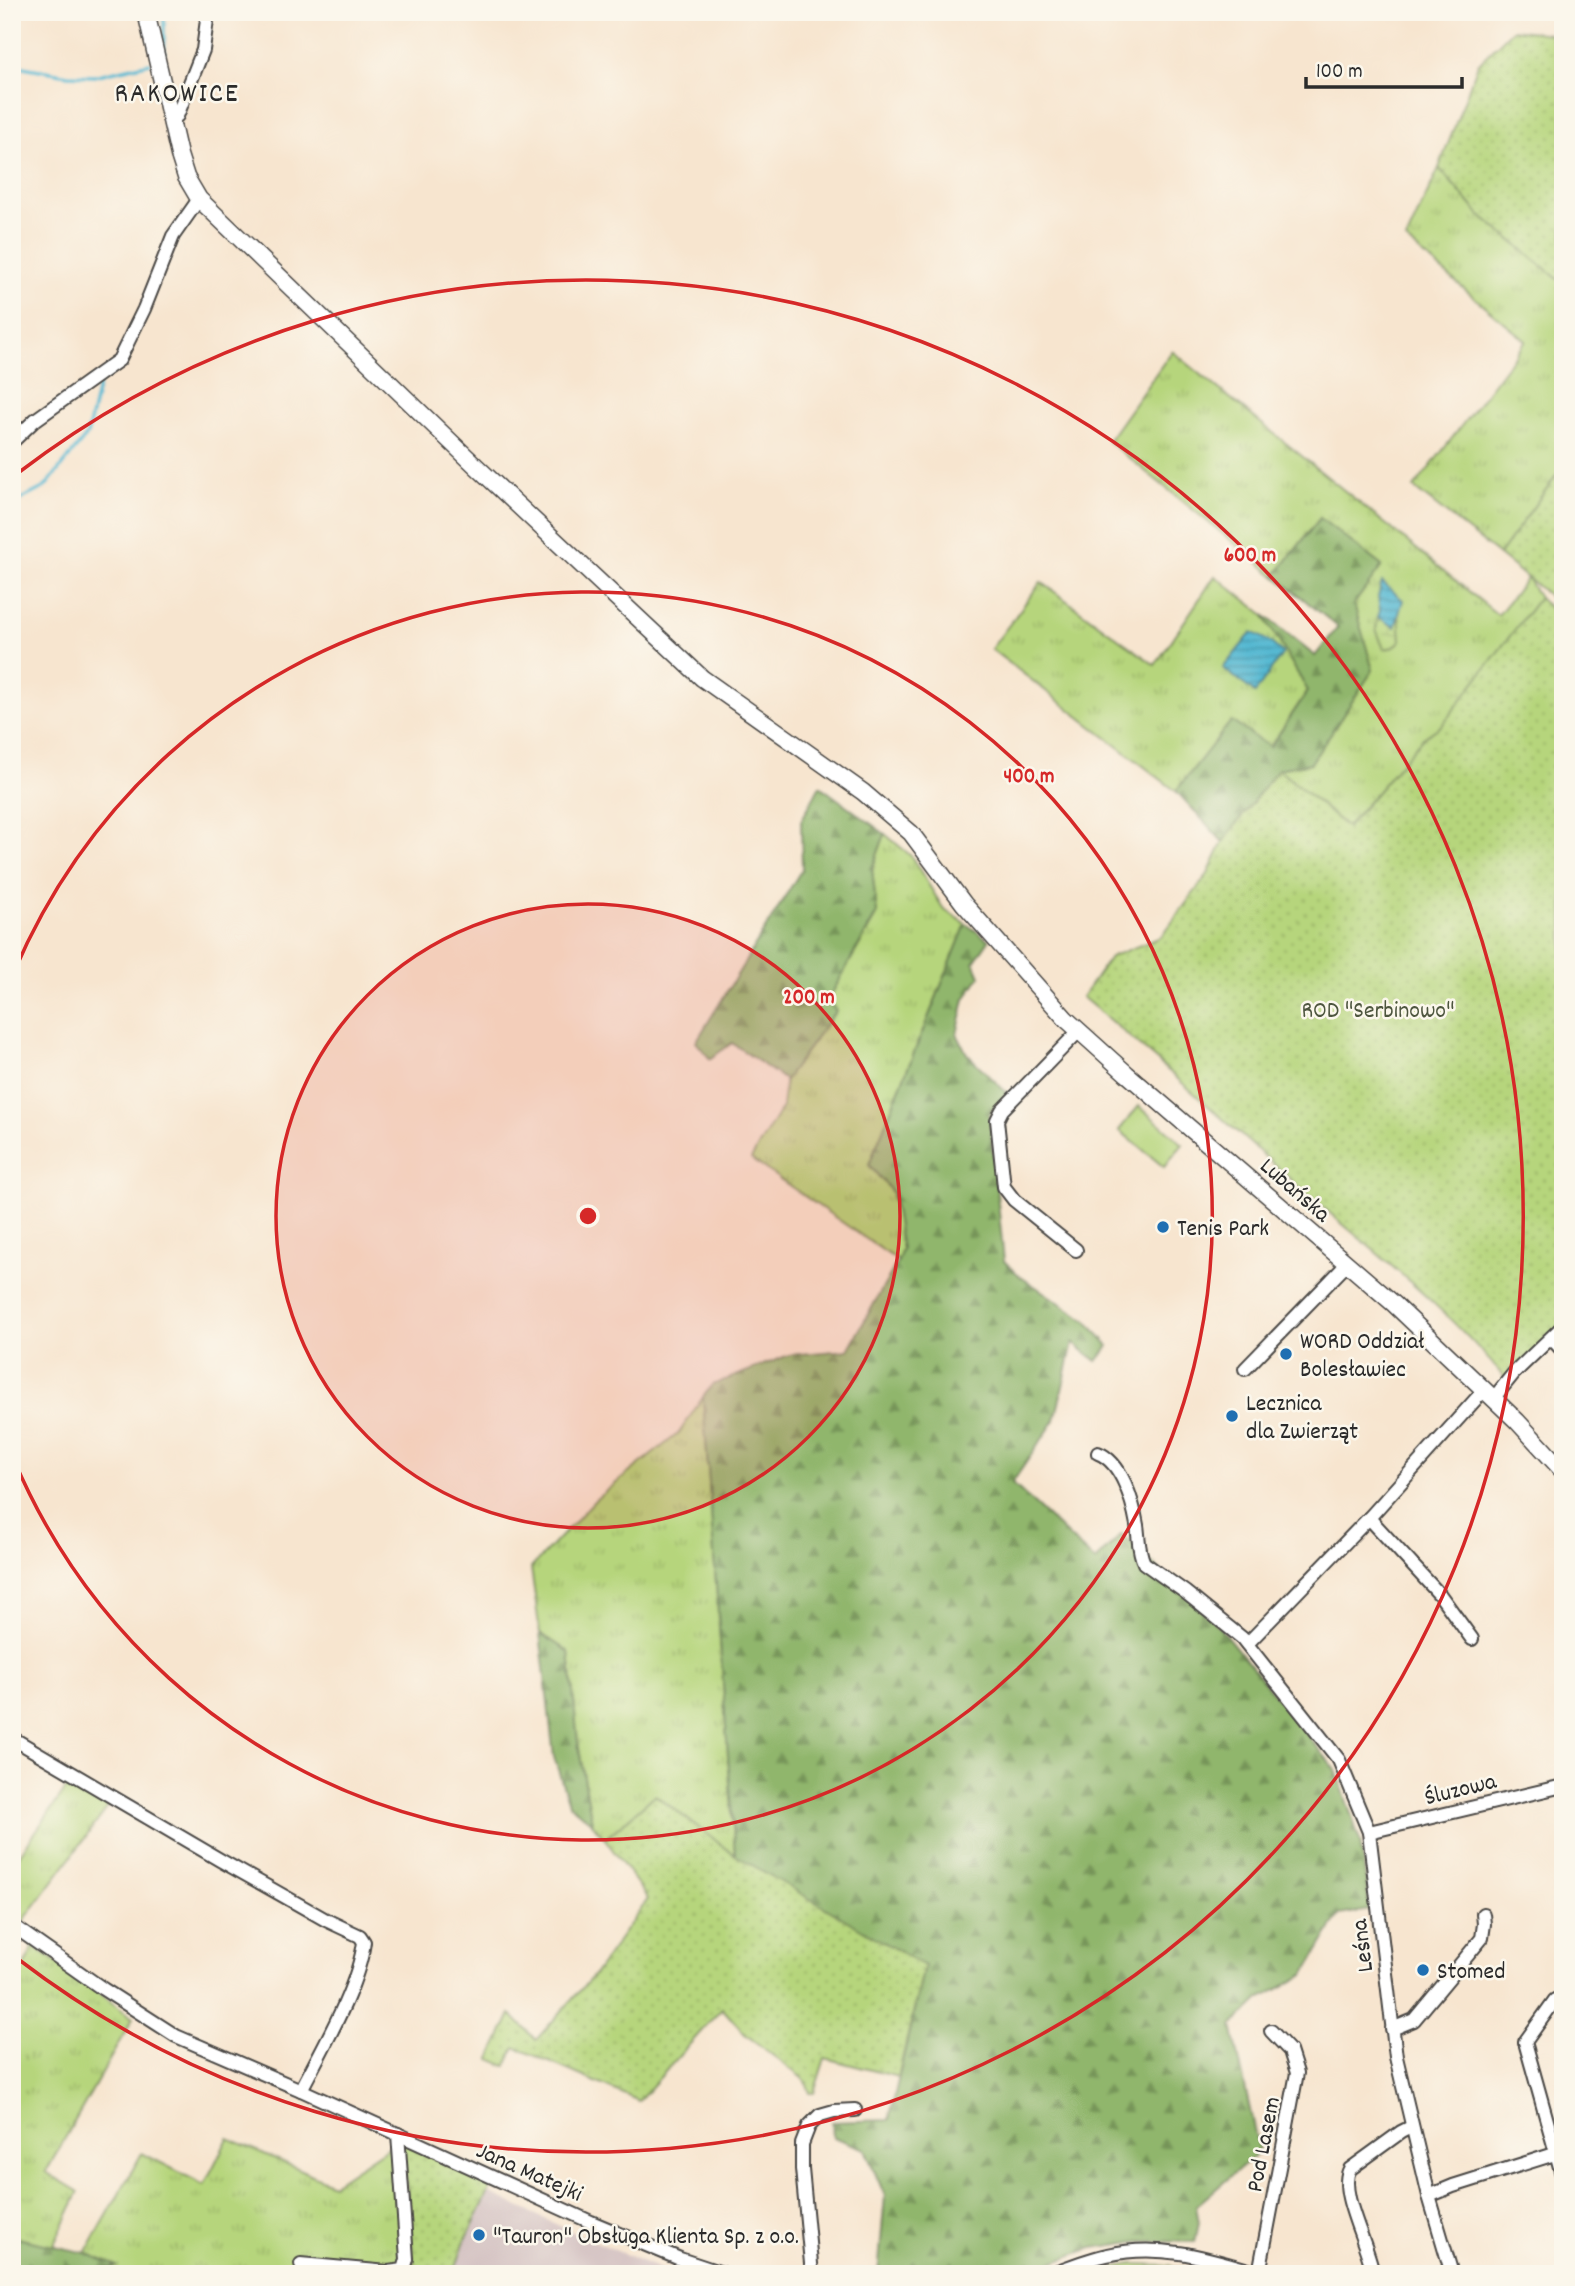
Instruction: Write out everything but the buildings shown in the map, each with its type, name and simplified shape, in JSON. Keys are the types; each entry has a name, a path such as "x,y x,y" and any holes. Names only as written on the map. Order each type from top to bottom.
{"street":[{"name":"Lubańska","path":"146,12 186,177 199,199 476,466 702,678 863,792 911,833 964,904 1066,1019 1348,1263 1517,1420 1563,1471"},
{"path":"171,119 177,116 203,50 208,12"},
{"path":"12,442 36,420 119,359 144,309 173,236 199,199"},
{"path":"1076,1250 1014,1200 1004,1187 997,1121 1002,1110 1079,1031"},
{"path":"1245,1369 1348,1263"},
{"path":"1247,1644 1489,1394 1507,1381 1563,1326"},
{"path":"1551,1338 1563,1351"},
{"name":"Leśna","path":"1098,1453 1110,1460 1127,1490 1137,1524 1140,1556 1144,1563 1185,1592 1247,1644 1339,1760 1369,1832 1392,2029 1411,2127 1452,2274"},
{"path":"1369,1518 1440,1595 1472,1639"},
{"path":"12,1738 211,1855 359,1936 364,1942 358,1966 337,2017 301,2090"},
{"name":"Śluzowa","path":"1369,1832 1563,1786"},
{"path":"1392,2029 1414,2021 1482,1938 1483,1914"},
{"name":"Jana Matejki","path":"12,1925 176,2036 591,2222 680,2259 725,2274"},
{"path":"1563,1997 1555,2000 1525,2042 1559,2152 1563,2178"},
{"name":"Pod Lasem","path":"1260,2273 1297,2073 1290,2051 1271,2031"},
{"path":"811,2274 802,2144 809,2126 820,2115 855,2110"},
{"path":"1373,2274 1348,2193 1346,2175 1350,2169 1411,2127"},
{"path":"301,2264 388,2272 404,2270 407,2259 398,2134"},
{"path":"1429,2196 1559,2152"},
{"path":"1050,2274 1107,2255 1148,2250 1191,2253 1260,2273"}],"shaded area":[{"path":"489,2193 667,2272 454,2274 464,2243"}],"green space":[{"path":"1513,29 1557,35 1563,33 1563,283 1479,214 1439,168 1478,64"},
{"path":"1439,168 1479,214 1563,283 1563,466 1499,555 1414,488 1526,341 1406,240"},
{"path":"1172,351 1498,615 1527,578 1539,598 1442,726 1422,739 1347,827 1278,769 1373,670 1320,518 1275,576 1108,441"},
{"path":"1563,466 1563,607 1499,555"},
{"path":"1320,518 1382,566 1354,604 1373,670 1311,763 1278,769 1223,842 1176,791 1231,721 1270,747 1308,691 1263,614 1315,656 1338,627 1275,576"},
{"path":"1215,576 1263,614 1308,690 1270,747 1231,722 1176,791 991,649 1041,582 1155,665"},
{"name":"ROD \"Serbinowo\"","path":"1539,598 1563,620 1563,1325 1507,1381 1464,1333 1417,1288 1082,997 1110,957 1161,937 1208,874 1223,842 1278,769 1347,827 1422,739 1442,725"},
{"path":"1399,613 1401,640 1394,647 1384,649 1376,629 1378,617 1395,627"},
{"path":"820,786 885,834 872,869 877,913 828,1000 836,1010 785,1080 732,1043 710,1059 696,1042 802,869 801,821"},
{"path":"885,834 911,856 943,908 966,924 869,1164 892,1192 902,1249 898,1261 751,1159 782,1107 785,1080 836,1011 828,1000 877,914 872,869"},
{"path":"966,924 989,940 974,962 980,976 965,999 957,1034 967,1054 1007,1093 989,1115 1004,1261 1021,1277 1087,1321 1109,1346 1097,1361 1073,1343 1055,1420 1012,1483 1095,1561 1122,1534 1220,1628 1336,1770 1360,1841 1370,1910 1339,1915 1304,1975 1260,1999 1232,2026 1259,2152 1196,2206 1199,2223 1195,2242 1140,2241 1093,2248 1017,2274 878,2274 885,2196 865,2149 833,2137 832,2122 889,2120 924,1967 735,1855 703,1397 712,1385 789,1355 848,1350 898,1261 902,1249 892,1192 869,1165"},
{"path":"1139,1106 1183,1144 1164,1167 1119,1130"},
{"path":"703,1397 735,1855 655,1795 605,1839 592,1823 578,1743 569,1652 540,1633 531,1568 595,1500 679,1433"},
{"path":"540,1633 569,1652 578,1743 592,1823 569,1804 554,1757"},
{"path":"73,1779 111,1803 22,1923 12,1914 12,1865"},
{"path":"655,1795 735,1855 924,1966 898,2077 825,2058 814,2093 810,2093 806,2081 745,2034 722,2008 639,2101 515,2047 506,2066 490,2059 511,2014 536,2040 594,1975 648,1899 605,1839"},
{"path":"34,1946 133,2018 46,2172 79,2192 53,2246 12,2237 12,1990"},
{"path":"228,2138 333,2184 396,2142 407,2274 277,2264 273,2274 96,2274 116,2266 86,2253 142,2153 204,2185"},
{"path":"402,2142 493,2184 464,2243 454,2274 415,2274"},
{"path":"12,2237 86,2253 116,2266 96,2274 12,2274"},
{"path":"1133,2264 1167,2265 1208,2274 1081,2274"}],"water":[{"path":"1382,582 1403,600 1395,627 1378,617 1378,597"},
{"path":"1252,632 1283,653 1255,693 1223,668"}],"waterway":[{"path":"164,12 164,53"},
{"path":"12,65 68,75 94,76 150,63"},
{"path":"12,504 45,487 87,435 99,383"}],"place":[{"name":"Tenis Park","path":"1163,1227"},
{"name":"WORD Oddział Bolesławiec","path":"1286,1354"},
{"name":"Lecznica dla Zwierząt","path":"1232,1416"},
{"name":"Stomed","path":"1423,1970"},
{"name":"\"Tauron\" Obsługa Klienta Sp. z o.o.","path":"479,2235"}],"district":[{"name":"RAKOWICE","path":"177,91"}]}
